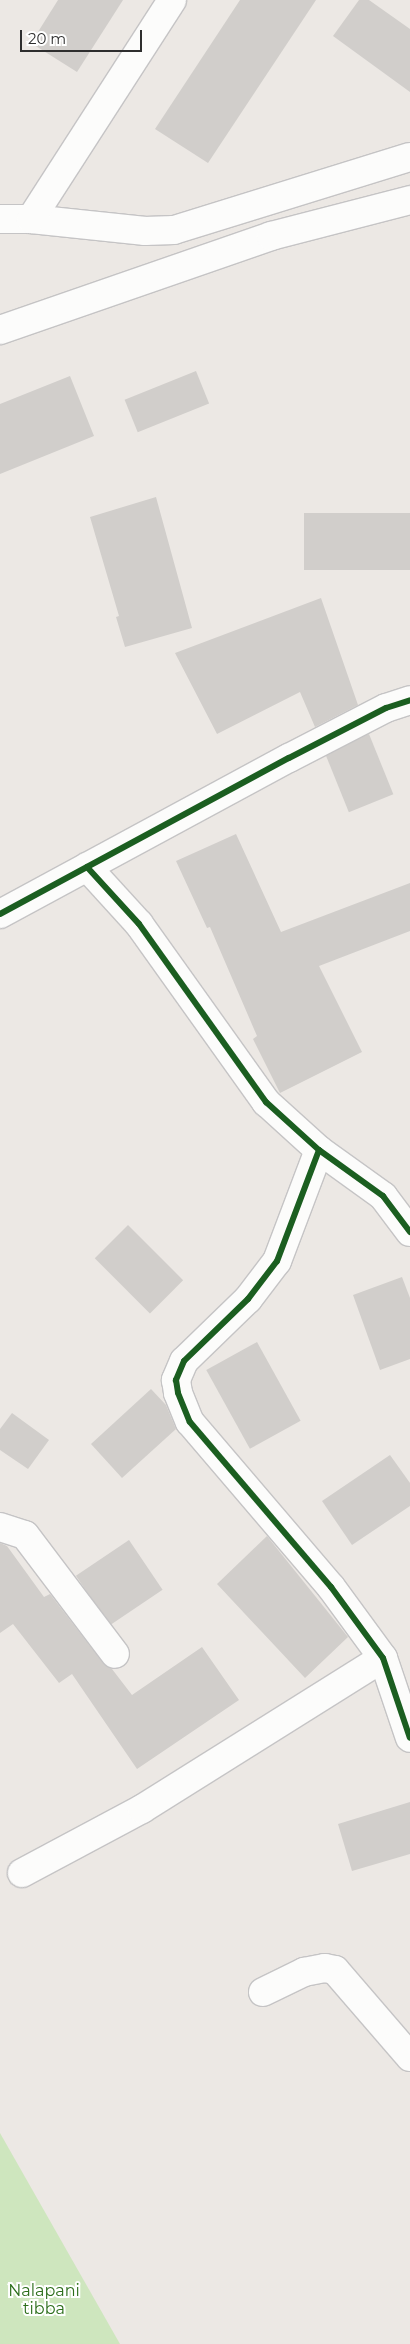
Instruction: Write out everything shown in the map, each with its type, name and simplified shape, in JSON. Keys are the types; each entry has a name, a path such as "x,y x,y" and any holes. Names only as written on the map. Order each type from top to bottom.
{"street":[{"path":"31,219 172,0"},
{"path":"0,219 31,219 121,230 174,230 410,158"},
{"path":"0,330 270,236 410,200"},
{"path":"1,913 377,713 410,700"},
{"path":"87,867 139,924 266,1102 319,1150 382,1196 410,1232"},
{"path":"319,1150 276,1261 248,1299 184,1361 176,1380 180,1403 190,1422 331,1587 383,1658 410,1738"},
{"path":"0,1527 25,1535 115,1654"},
{"path":"22,1873 142,1809 383,1658"},
{"path":"262,1992 304,1972 325,1968 335,1970 410,2057"}],"green space":[{"name":"Nalapani tibba","path":"0,2133 120,2344 0,2344"}],"building":[{"path":"58,0 123,0 77,72 31,43"},
{"path":"240,0 316,0 208,163 155,129"},
{"path":"359,0 369,0 410,29 410,92 333,36"},
{"path":"196,371 209,403 138,432 125,400"},
{"path":"70,376 94,436 0,474 0,404"},
{"path":"156,497 192,628 125,647 116,617 119,616 90,517"},
{"path":"304,513 410,513 410,570 304,570"},
{"path":"321,598 358,705 315,727 300,692 217,734 175,653"},
{"path":"369,734 393,794 349,812 324,752"},
{"path":"236,834 281,932 410,883 410,931 319,966 362,1052 280,1093 253,1039 257,1036 210,927 207,928 176,861"},
{"path":"128,1225 183,1280 150,1313 95,1258"},
{"path":"402,1277 410,1298 410,1359 380,1370 353,1295"},
{"path":"257,1342 301,1421 250,1449 206,1370"},
{"path":"151,1389 166,1405 176,1429 122,1478 91,1444"},
{"path":"12,1413 49,1440 28,1469 0,1450 0,1429"},
{"path":"390,1455 410,1483 410,1506 352,1545 322,1501"},
{"path":"267,1536 348,1637 305,1678 217,1584"},
{"path":"129,1540 163,1590 109,1626 76,1576"},
{"path":"0,1543 7,1546 44,1597 50,1594 103,1663 112,1669 132,1695 202,1647 239,1700 137,1769 72,1674 59,1683 13,1624 0,1633"},
{"path":"410,1802 410,1854 352,1871 338,1824"}],"cycle path":[{"path":"0,914 289,758 386,708 410,700"},
{"path":"87,867 139,924 266,1102 319,1150 383,1196 410,1232"},
{"path":"319,1150 277,1261 248,1299 184,1361 176,1380 178,1393 190,1422 331,1587 383,1658 410,1738"}]}
